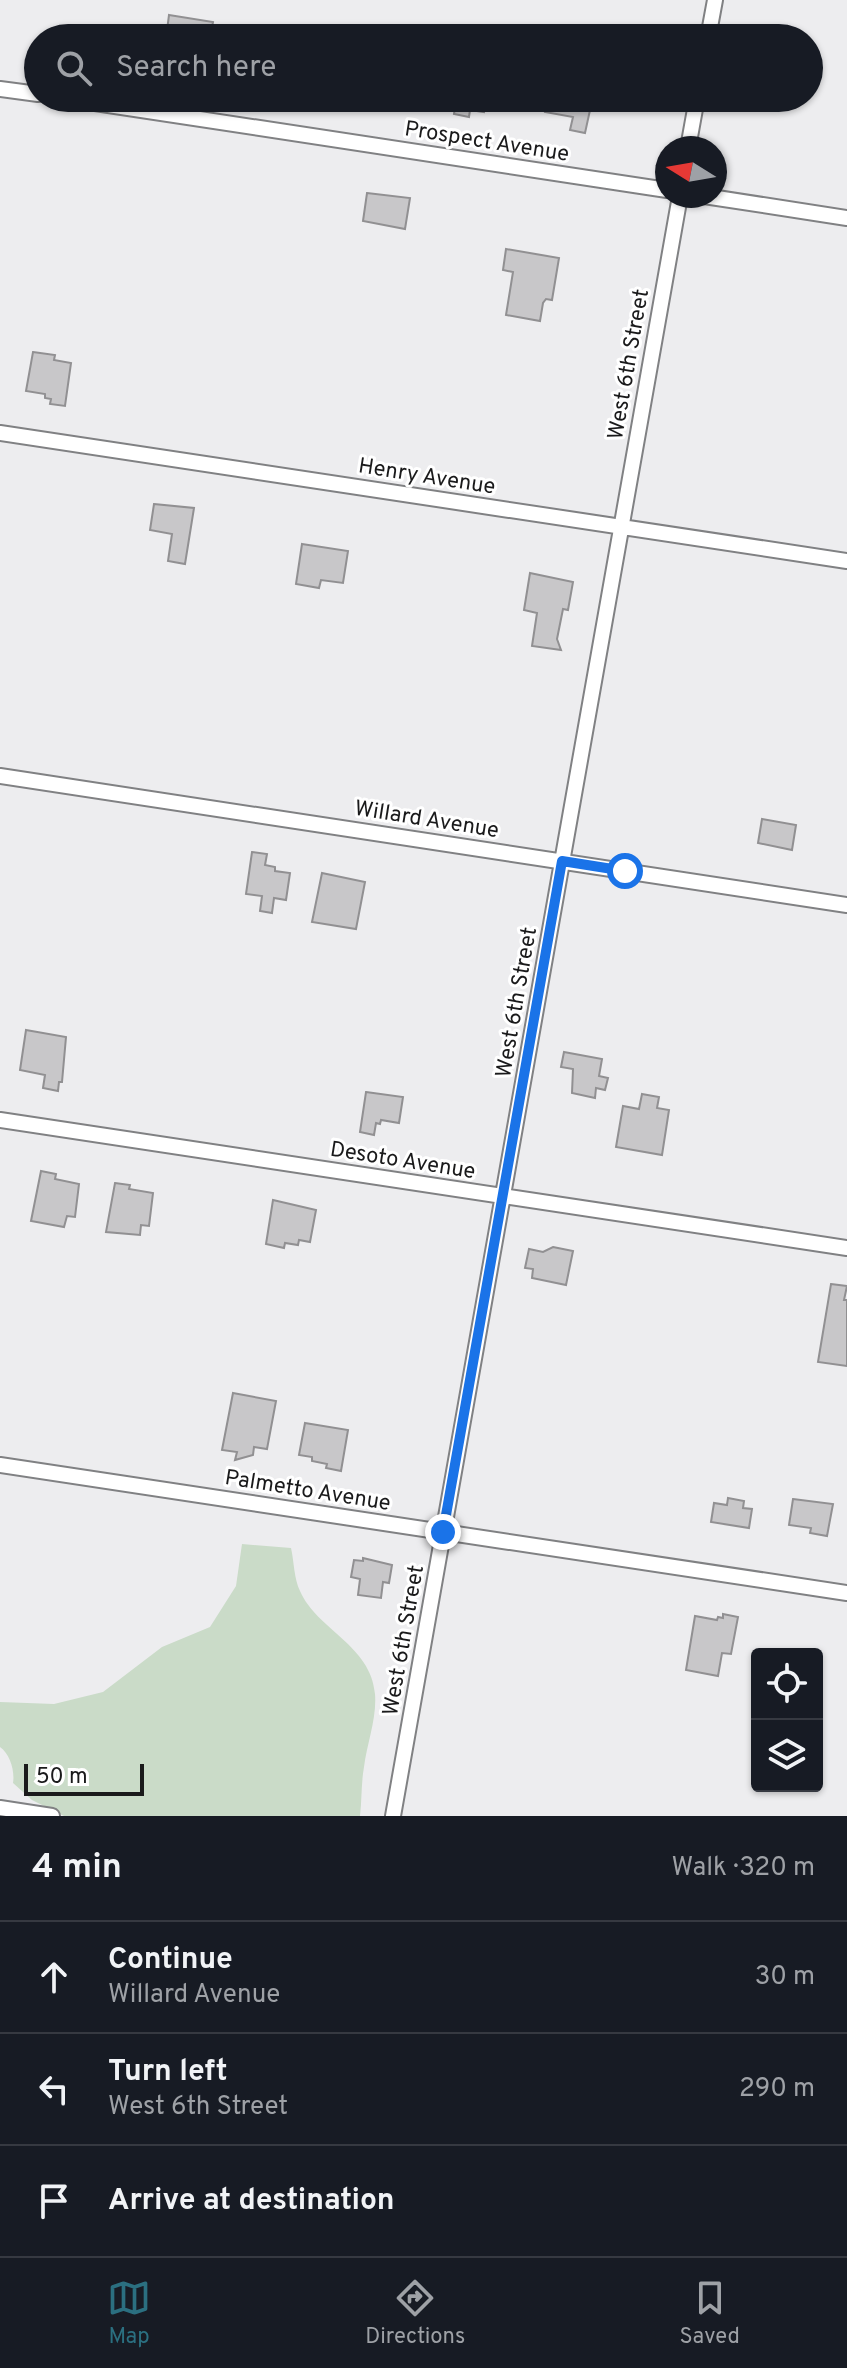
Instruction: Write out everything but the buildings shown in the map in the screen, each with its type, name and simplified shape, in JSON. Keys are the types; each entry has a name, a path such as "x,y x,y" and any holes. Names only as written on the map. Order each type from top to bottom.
{"street":[{"path":"711,24 715,0"},
{"path":"0,89 24,92"},
{"name":"Prospect Avenue","path":"154,112 655,188"},
{"path":"690,136 694,112"},
{"path":"727,200 847,218"},
{"name":"West 6th Street","path":"393,1816 678,208"},
{"name":"Henry Avenue","path":"0,433 847,561"},
{"name":"Willard Avenue","path":"0,776 847,905"},
{"name":"Desoto Avenue","path":"0,1120 847,1248"},
{"name":"Palmetto Avenue","path":"0,1465 847,1593"},
{"path":"0,1808 52,1816"}],"green space":[{"path":"242,1544 291,1548 295,1576 308,1605 354,1650 371,1677 375,1712 363,1773 360,1816 64,1816 32,1800 13,1783 11,1763 0,1747 0,1702 54,1704 103,1692 162,1647 210,1627 236,1586"}],"route":[{"path":"443,1532 562,861 625,871"}]}
